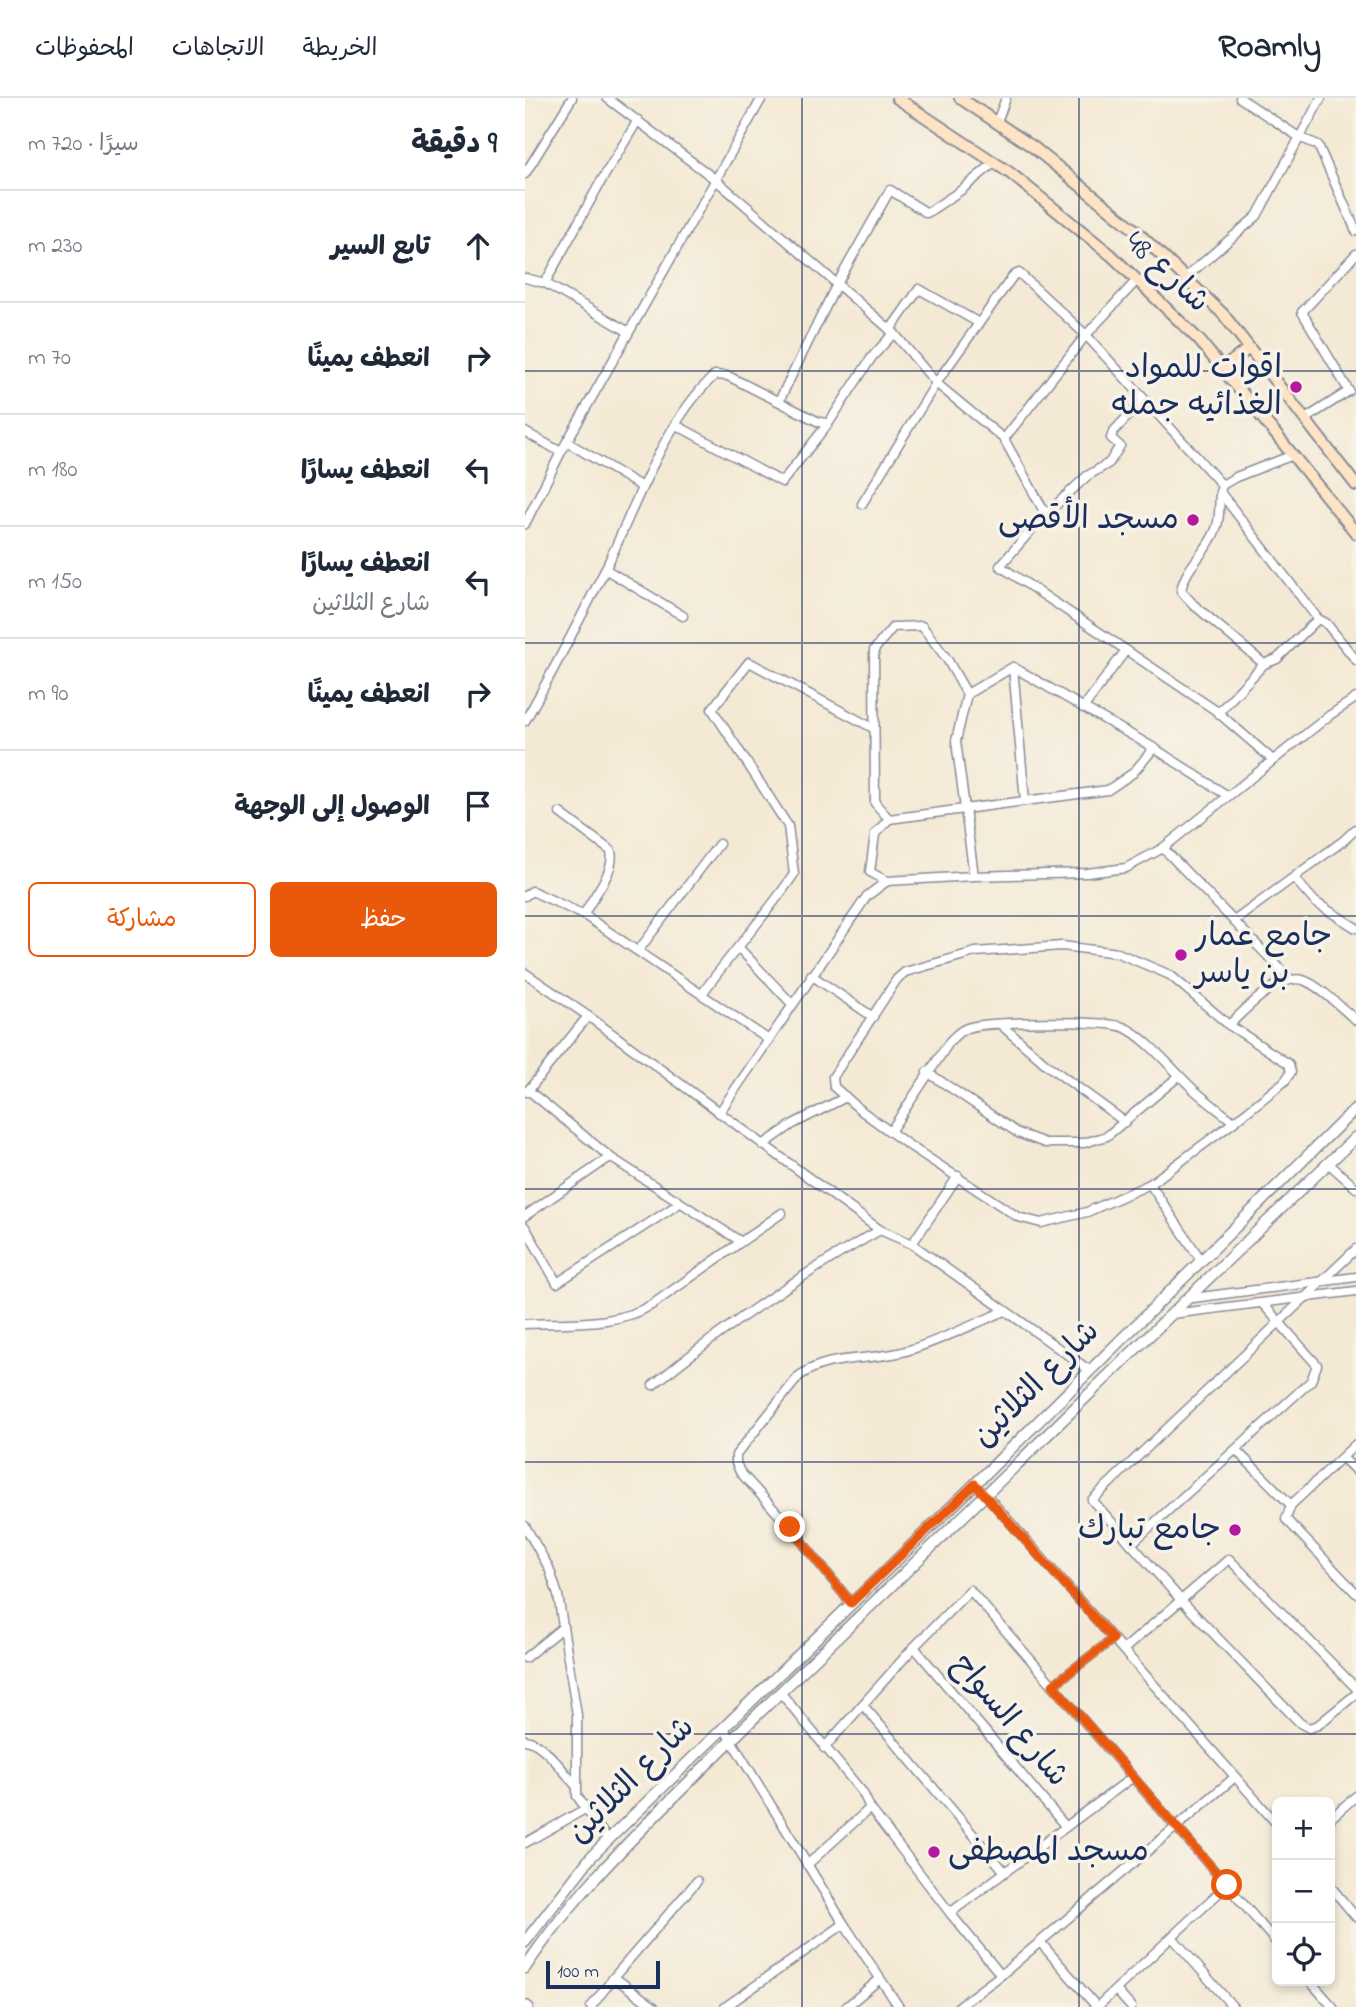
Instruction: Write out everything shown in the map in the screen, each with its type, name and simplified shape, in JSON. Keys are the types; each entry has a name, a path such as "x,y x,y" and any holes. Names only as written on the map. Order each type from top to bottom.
{"main road":[{"name":"شارع 48","path":"897,98 994,163 1111,255 1199,340 1356,533"},
{"name":"شارع 48","path":"960,98 1033,146 1134,229 1223,314 1356,485"},
{"path":"1222,369 1249,348"}],"street":[{"path":"525,174 572,98"},
{"path":"607,98 716,180 892,331 936,383 1004,439 1046,515"},
{"path":"525,524 561,452 762,98"},
{"path":"997,122 1006,98"},
{"path":"1240,98 1300,137 1318,145 1356,230"},
{"path":"1185,278 1257,216 1321,98"},
{"path":"545,283 638,120"},
{"path":"779,401 837,284 890,190 927,213 960,191 994,163"},
{"path":"1305,419 1349,391 1302,312 1356,254"},
{"path":"862,504 936,383 1013,276 1019,273 1086,335 1134,387 1221,488 1318,620 1326,623 1356,660"},
{"path":"525,278 545,283 629,332"},
{"path":"1004,439 1086,335 1137,280"},
{"path":"676,425 782,482 827,423 919,289 979,323"},
{"path":"525,721 605,569 642,487 676,425 702,387 715,375 728,376 819,422 827,423"},
{"path":"1143,400 1112,432 1111,438 1121,446 1109,463 1087,476 1046,515 1000,566 1218,713 1273,760"},
{"path":"525,432 561,452"},
{"path":"567,442 642,487"},
{"path":"1221,488 1236,477 1293,455"},
{"path":"1221,488 1217,527 1212,539 1183,577 1181,591 1264,664"},
{"path":"605,569 683,616"},
{"path":"1218,713 1264,664 1277,659 1318,620"},
{"path":"889,819 875,803 873,650 893,627 922,626 947,659 967,694 957,741 974,876"},
{"path":"1083,708 1126,650"},
{"path":"702,994 795,874 788,826 712,709 749,662 873,728"},
{"path":"1013,667 1154,748 1228,796"},
{"path":"967,694 1013,667"},
{"path":"1013,667 1025,802"},
{"path":"1154,748 1133,773 1108,790 889,819 875,834 870,872 887,881 1087,873 1126,868 1163,848 1330,715 1356,698"},
{"path":"559,813 611,850 613,858 584,915"},
{"path":"1234,921 1356,829"},
{"path":"638,951 719,844"},
{"path":"1163,848 1290,979"},
{"path":"1294,878 1315,902 1354,923"},
{"path":"719,1113 867,896 887,881"},
{"path":"525,896 532,891 584,915 769,1040"},
{"path":"1062,946 1118,953 1170,975 1229,1025 1289,1064 1291,1072 1285,1081 1150,1184 1087,1212 1041,1223 1018,1217 890,1132 834,1087 833,1077 897,979 912,968 975,952 1062,946"},
{"path":"738,947 792,1004"},
{"path":"525,973 880,1230 912,1244 1089,1370 1099,1382"},
{"path":"811,975 873,1017"},
{"path":"1229,1025 1259,997 1290,979 1304,980 1356,1020"},
{"path":"587,1016 526,1092 610,1157 740,1241"},
{"path":"890,1132 927,1072 960,1031 968,1027 1000,1024 1100,1023 1124,1027 1234,1122"},
{"path":"1000,1024 1047,1065 1125,1122"},
{"path":"927,1072 1018,1133 1045,1143 1084,1143 1107,1136 1179,1076"},
{"path":"763,1145 793,1124 846,1097"},
{"name":"شارع الثلاثين","path":"525,1942 591,1857 975,1484 1356,1108"},
{"name":"شارع الثلاثين","path":"525,1968 603,1867 1169,1314 1356,1137"},
{"path":"525,1216 610,1157"},
{"path":"1328,1163 1356,1188"},
{"path":"912,1244 958,1176"},
{"path":"1150,1184 1201,1260"},
{"path":"525,1227 557,1283 680,1203"},
{"path":"525,1324 615,1319 635,1314 782,1213"},
{"path":"653,1384 694,1351 777,1293 880,1230"},
{"path":"1356,1248 1092,1500 1181,1600 1300,1723 1309,1728 1318,1725 1356,1694"},
{"path":"1185,1299 1356,1277"},
{"path":"1341,1279 1355,1293"},
{"path":"1169,1314 1355,1293"},
{"path":"1131,1544 1311,1381 1315,1374 1317,1365 1262,1303"},
{"path":"851,1603 790,1527 740,1472 736,1455 799,1376 811,1367 907,1351 1005,1311"},
{"path":"1356,1444 1291,1505 1286,1519 1356,1593"},
{"path":"1236,1450 1291,1505"},
{"path":"1343,1458 1356,1471"},
{"path":"975,1484 1272,1818"},
{"path":"525,1526 553,1577 563,1627 577,1715 577,1796 608,1840"},
{"path":"1123,1650 1229,1559 1356,1688"},
{"path":"824,1748 914,1647 970,1590 1272,1937"},
{"path":"525,1658 563,1627"},
{"path":"1053,1685 1113,1639"},
{"name":"شارع السواح","path":"914,1647 1066,1826"},
{"path":"780,1692 863,1793 870,1808 1001,1975"},
{"path":"863,1705 1005,1872"},
{"path":"723,1727 844,1924 899,2007"},
{"path":"525,1731 528,1740 544,1751 576,1786"},
{"path":"950,1913 1133,1777"},
{"path":"958,2007 1001,1975 1235,1777"},
{"path":"1335,1815 1356,1796"},
{"path":"807,1865 870,1808"},
{"path":"525,1843 585,1809"},
{"path":"591,2007 697,1881"},
{"path":"1040,1942 1097,2007 1227,1885"},
{"path":"1335,1892 1356,1917"},
{"path":"725,2007 844,1924"},
{"path":"1172,1937 1233,2007"},
{"path":"614,1977 654,2007"},
{"path":"846,2007 880,1979"},
{"path":"1314,1986 1332,2007"},
{"path":"1116,1990 1131,2007"}],"place":[{"name":"اقوات للمواد الغذائيه جمله","path":"1296,387"},
{"name":"مسجد الأقصى","path":"1193,520"},
{"name":"جامع عمار بن ياسر","path":"1181,955"},
{"name":"جامع تبارك","path":"1235,1530"},
{"name":"مسجد المصطفى","path":"934,1852"}],"route":[{"path":"790,1527 851,1603 975,1484 1113,1639 1053,1685 1227,1885"}]}
